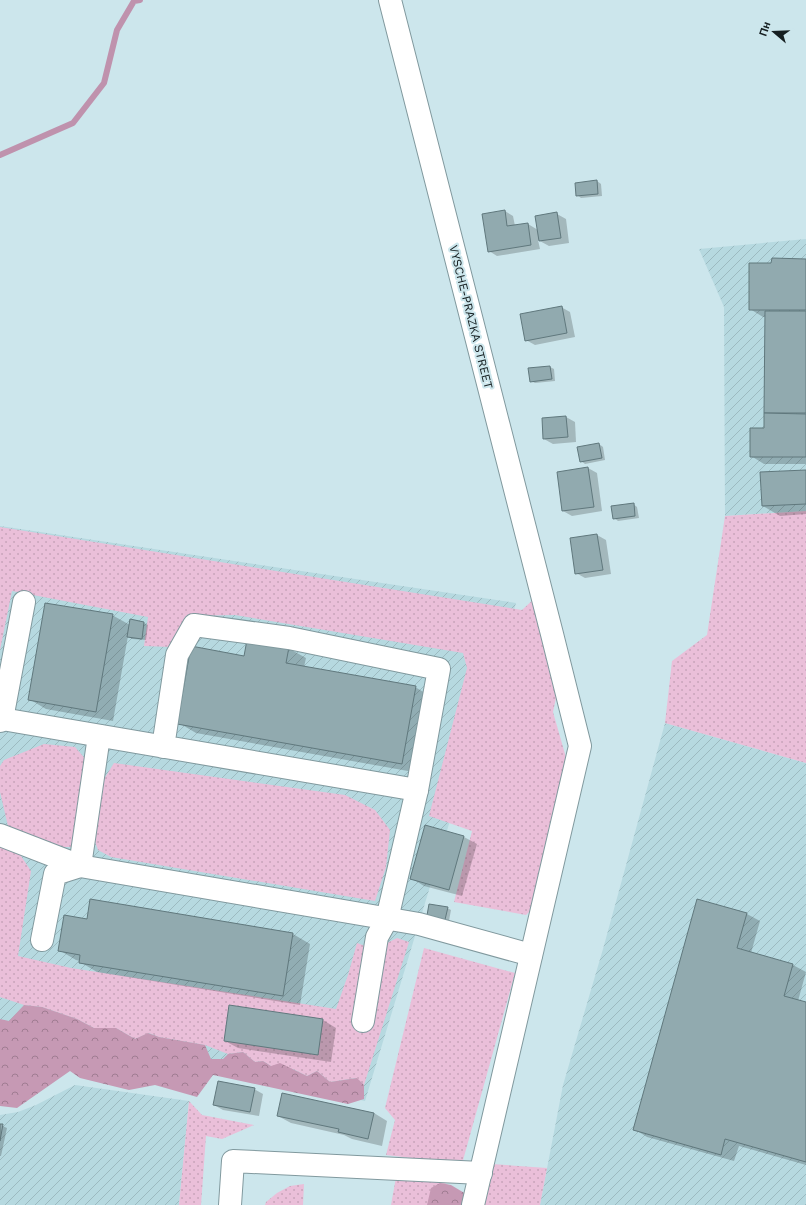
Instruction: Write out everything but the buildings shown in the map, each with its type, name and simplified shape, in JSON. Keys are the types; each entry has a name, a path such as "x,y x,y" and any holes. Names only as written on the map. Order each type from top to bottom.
{"street":[{"name":"VYSCHE-PRAZKA STREET","path":"390,0 580,746 473,1205"},
{"path":"24,602 1,720 417,790"},
{"path":"163,747 177,655 194,625 289,638 439,669 417,790 387,919 377,937 363,1021"},
{"path":"80,866 99,736"},
{"path":"0,836 80,866 419,924 531,955"},
{"path":"42,940 55,874 80,866"},
{"path":"230,1205 233,1161 481,1173"}],"shaded area":[{"path":"806,239 806,511 725,516 724,307 699,249"},
{"path":"806,511 806,763 665,723 672,661 707,635 725,516"},
{"path":"0,526 516,603 365,1101 0,1023"},
{"path":"0,527 522,610 535,598 557,693 553,712 567,761 537,904 526,915 454,902 472,831 429,816 467,668 463,653 235,615 186,616 171,647 144,646 148,617 12,591 0,650"},
{"path":"665,723 806,763 806,1205 540,1205 563,1085 603,949"},
{"path":"44,744 75,747 88,762 73,847 53,847 29,840 8,826 0,792 0,766 4,760"},
{"path":"114,763 345,795 375,810 390,830 386,867 375,901 111,857 98,850 92,833 101,784"},
{"path":"0,847 19,853 31,871 18,956 71,968 336,1009 357,943 368,947 356,1012 359,1033 370,1029 383,945 397,938 409,942 364,1085 356,1078 330,1082 317,1071 307,1076 293,1069 271,1066 263,1061 255,1062 243,1052 228,1054 205,1045 159,1037 149,1033 135,1039 116,1028 94,1028 77,1019 42,1007 24,1005 0,997"},
{"path":"424,948 515,973 462,1164 386,1155 395,1120 385,1108"},
{"path":"75,1085 189,1101 179,1205 0,1205 0,1115 18,1112 36,1105"},
{"path":"189,1101 202,1115 254,1125 222,1139 206,1136 201,1205 179,1205"},
{"path":"492,1164 547,1168 540,1205 482,1205"},
{"path":"397,1172 437,1179 466,1194 463,1205 391,1205"},
{"path":"304,1184 303,1205 265,1205 266,1202 277,1193 290,1186"}],"green space":[{"path":"24,1005 42,1007 77,1019 94,1028 116,1028 135,1039 148,1033 159,1037 205,1045 211,1059 223,1059 228,1054 243,1052 255,1062 263,1061 271,1066 280,1063 307,1076 317,1071 330,1082 357,1078 364,1085 364,1099 348,1104 213,1075 197,1097 155,1085 129,1090 80,1078 70,1071 17,1108 0,1106 0,1019 9,1021"},
{"path":"440,1183 451,1185 466,1194 463,1205 427,1205 431,1188"}],"waterway":[{"path":"0,155 73,123 104,83 117,30 134,1 140,0"}]}
